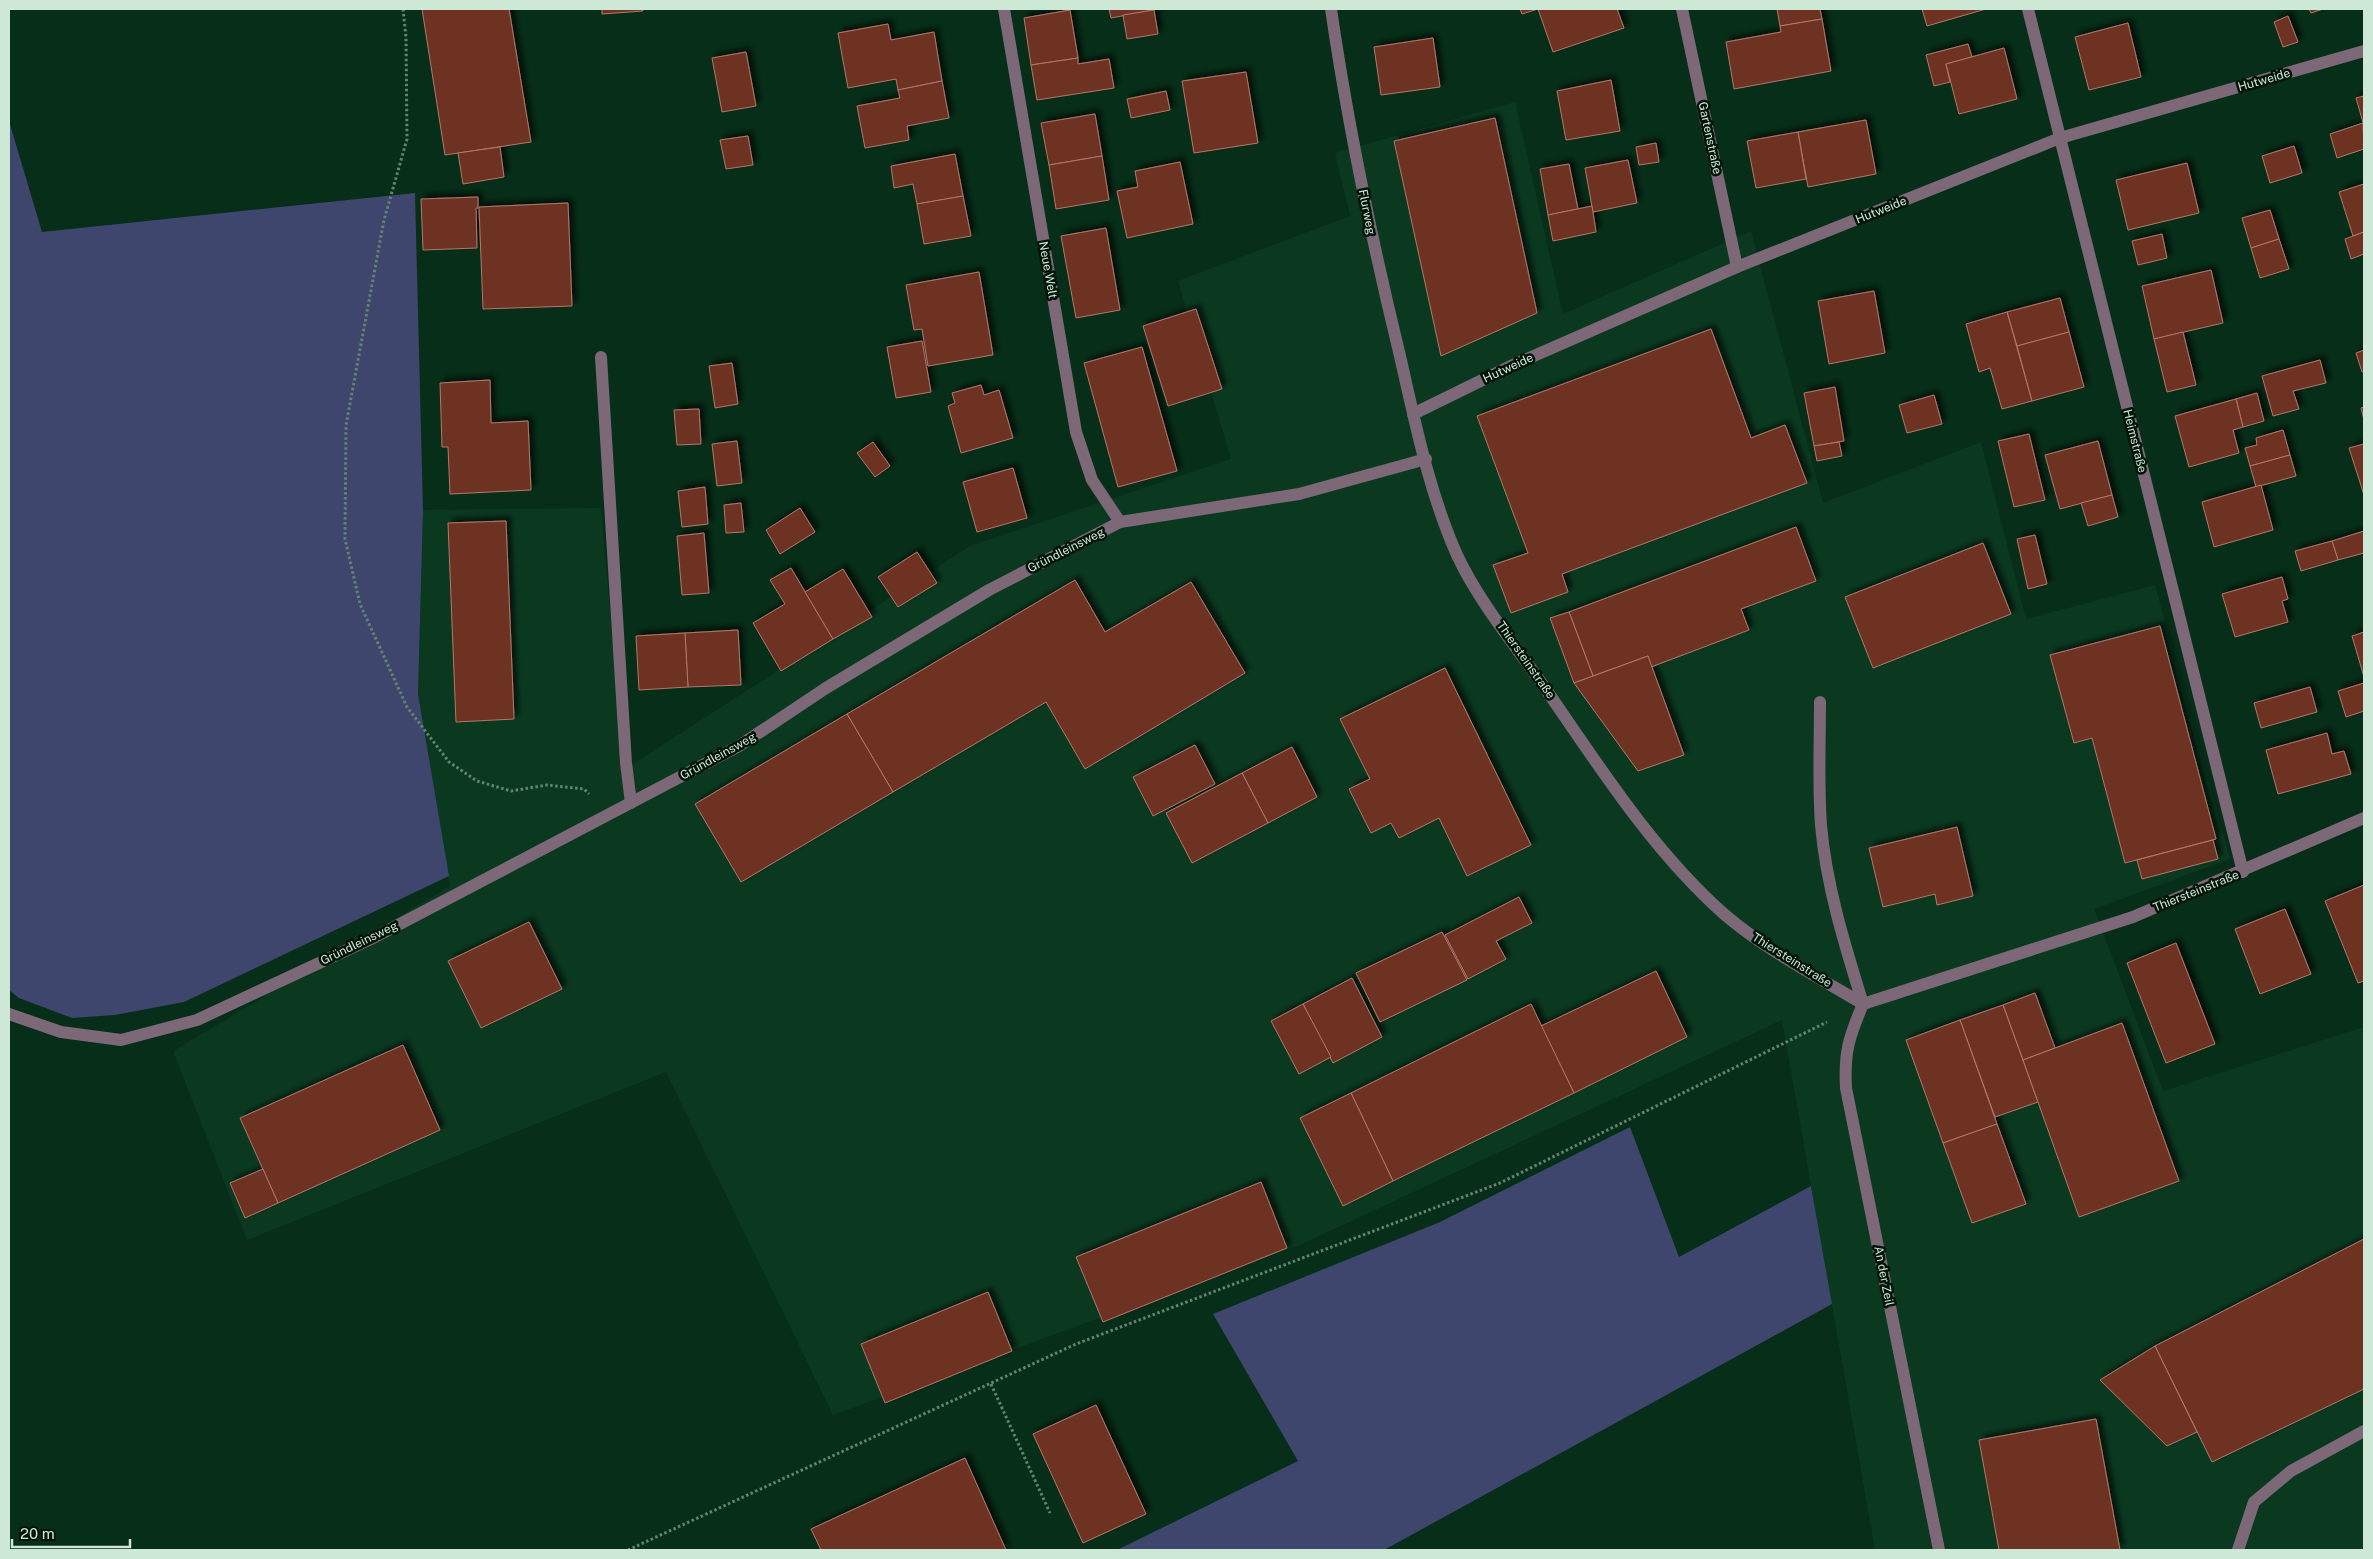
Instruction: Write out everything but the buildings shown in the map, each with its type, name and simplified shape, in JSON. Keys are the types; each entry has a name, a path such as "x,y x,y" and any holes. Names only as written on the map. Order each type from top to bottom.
{"street":[{"name":"Neue Welt","path":"1004,9 1076,432 1092,480 1120,522"},
{"name":"Flurweg","path":"1330,9 1342,84 1372,240 1413,414"},
{"name":"Gartenstraße","path":"1682,9 1737,267"},
{"name":"Heimstraße","path":"2028,9 2243,872"},
{"name":"Hutweide","path":"1413,414 1513,365 1737,267 2060,138 2364,51"},
{"path":"601,357 626,763 631,803"},
{"name":"Thiersteinstraße","path":"1413,414 1426,460 1458,556 1481,596 1616,791 1690,879 1725,914 1772,950 1863,1004 2133,917 2243,872 2364,818"},
{"name":"Gründleinsweg","path":"9,1014 60,1032 121,1040 197,1020 375,937 738,746 826,688 989,590 1120,522 1299,494 1426,460"},
{"path":"1820,702 1822,825 1844,942 1863,1004"},
{"name":"An der Zeil","path":"1863,1004 1848,1038 1844,1064 1846,1088 1939,1550"},
{"path":"2238,1550 2254,1502 2291,1471 2364,1431"}],"path":[{"path":"403,9 406,37 407,139 384,220 346,425 345,539 360,604 407,707 450,762 477,781 511,790 547,785 584,789 610,813"},
{"path":"628,1550 1076,1344 1500,1183 1863,1004"},
{"path":"991,1384 1050,1513"}],"shaded area":[{"path":"1515,102 1563,314 1751,231 1823,503 1981,442 2026,619 2155,585 2230,859 2094,909 2163,1091 2364,1027 2364,1550 1875,1550 1782,1020 1300,1245 833,1415 666,1072 247,1240 173,1051 450,886 418,694 423,510 601,508 624,770 970,546 1231,459 1178,281 1350,216 1335,153"},
{"path":"9,121 42,232 415,193 423,510 418,694 449,876 184,1002 115,1015 72,1018 19,998 9,990"},
{"path":"1630,1127 1679,1257 1811,1186 1832,1304 1384,1550 1117,1550 1298,1461 1213,1314 1440,1222"}]}
